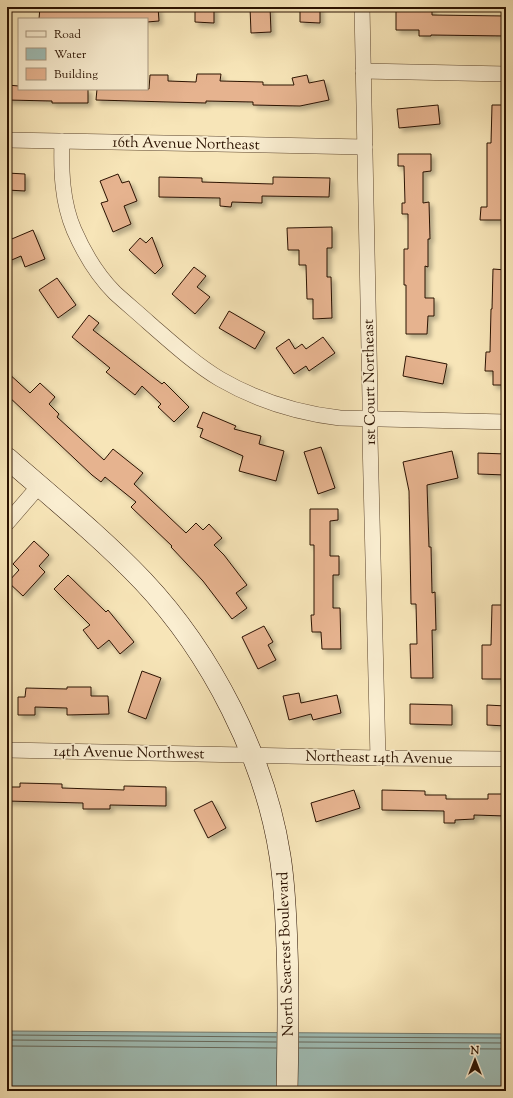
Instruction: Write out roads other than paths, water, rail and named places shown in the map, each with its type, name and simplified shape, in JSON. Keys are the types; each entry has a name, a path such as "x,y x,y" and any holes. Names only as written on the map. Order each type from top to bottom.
{"street":[{"name":"1st Court Northeast","path":"362,7 378,758"},
{"path":"363,71 506,74"},
{"name":"16th Avenue Northeast","path":"7,140 365,147"},
{"path":"62,141 61,166 64,192 69,216 84,252 98,273 115,292 191,359 220,379 251,395 288,408 318,415 340,418 506,422"},
{"name":"North Seacrest Boulevard","path":"9,463 39,486 113,550 144,582 173,616 221,689 252,755 265,791 276,834 286,912 288,1091"},
{"path":"7,523 39,486"},
{"name":"14th Avenue Northwest","path":"7,750 252,755"},
{"name":"Northeast 14th Avenue","path":"252,755 506,760"}],"water":[{"path":"7,1031 506,1034 506,1091 7,1091"}]}
